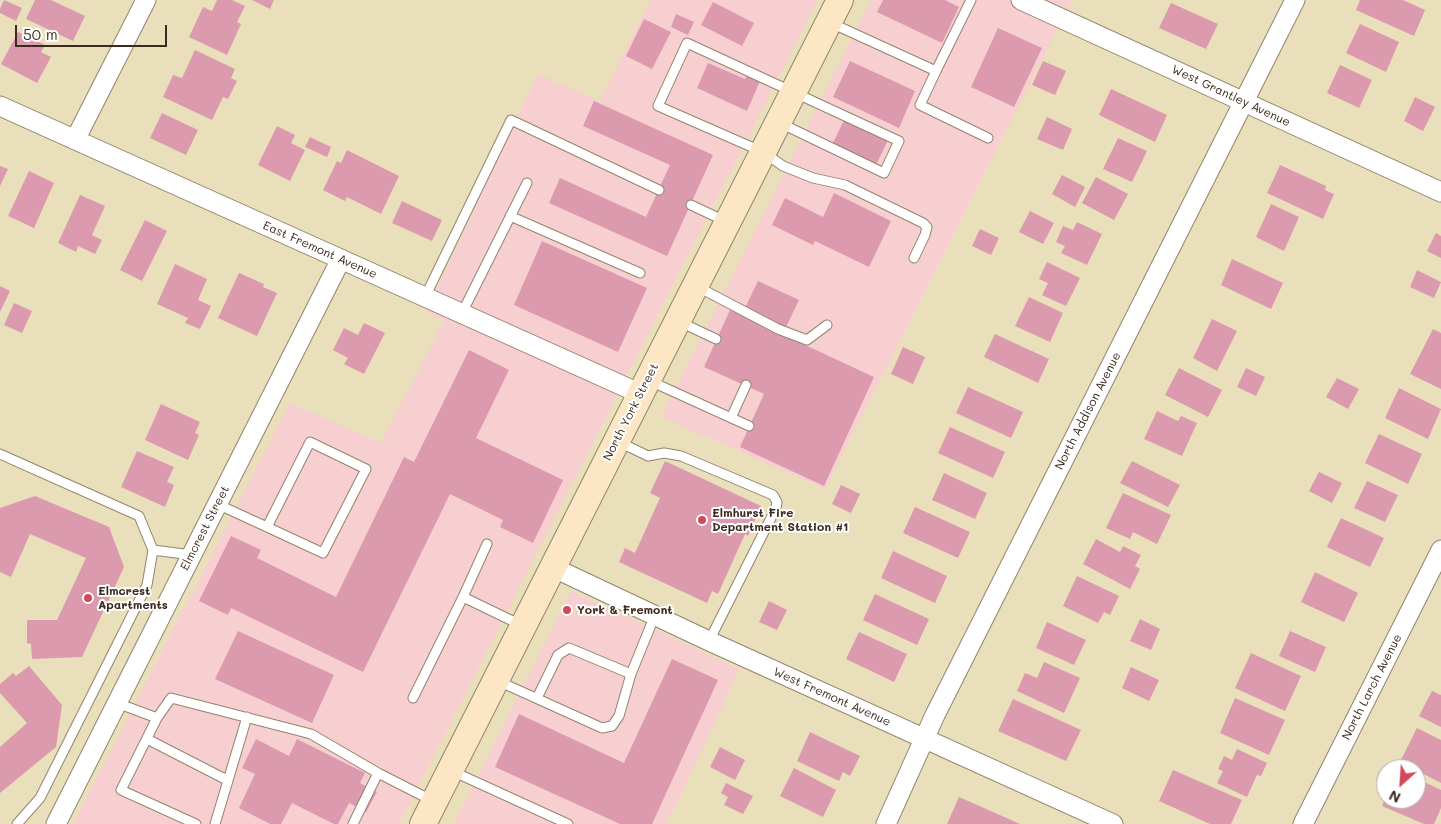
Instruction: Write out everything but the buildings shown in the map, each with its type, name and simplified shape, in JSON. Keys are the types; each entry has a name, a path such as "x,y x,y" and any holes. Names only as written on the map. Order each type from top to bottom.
{"main road":[{"name":"North York Street","path":"429,813 834,11"}],"street":[{"path":"74,140 146,0"},
{"name":"North Addison Avenue","path":"886,824 940,706 1295,0"},
{"name":"West Grantley Avenue","path":"1033,2 1243,102 1441,192"},
{"name":"East Fremont Avenue","path":"0,106 425,297 644,387"},
{"name":"Elmcrest Street","path":"58,823 117,702 341,259"},
{"name":"North Larch Avenue","path":"1303,824 1441,550"},
{"name":"West Fremont Avenue","path":"552,567 709,641 1113,824"}],"lane":[{"path":"971,0 920,105 988,138"},
{"path":"834,11 936,71"},
{"path":"778,122 884,173 900,141 792,93 687,43 658,106 763,152 783,166 813,178 845,185 923,223 926,227 925,235 914,258"},
{"path":"425,297 511,120 659,190"},
{"path":"462,313 527,183"},
{"path":"691,205 727,222"},
{"path":"510,216 640,273"},
{"path":"695,286 778,329 807,340 827,325"},
{"path":"677,321 716,339"},
{"path":"731,418 746,386"},
{"path":"644,387 749,426"},
{"path":"617,440 648,456 664,453 681,456 773,495 777,502 776,508 709,641"},
{"path":"217,504 323,553 366,469 310,442 267,527"},
{"path":"0,454 139,516 154,550 147,585 40,798 17,824"},
{"path":"413,698 487,544"},
{"path":"154,550 192,554"},
{"path":"463,597 523,626"},
{"path":"496,680 602,728 612,726 619,716 630,674 655,615"},
{"path":"537,698 558,655 569,648 630,674"},
{"path":"196,824 121,790 157,718 171,698 311,734 378,774 429,813"},
{"path":"117,702 157,718"},
{"path":"215,824 247,717"},
{"path":"147,738 227,780"},
{"path":"450,770 568,824"},
{"path":"353,824 378,774"}],"shaded area":[{"path":"651,0 818,0 399,824 73,824 290,403 381,443 444,321 426,312 538,74 600,102"},
{"path":"871,0 1072,0 825,489 661,417"},
{"path":"571,591 740,669 667,824 454,824"}],"place":[{"name":"Elmhurst Fire Department Station #1","path":"702,520"},
{"name":"Elmcrest Apartments","path":"88,598"},
{"name":"York & Fremont","path":"567,610"}]}
